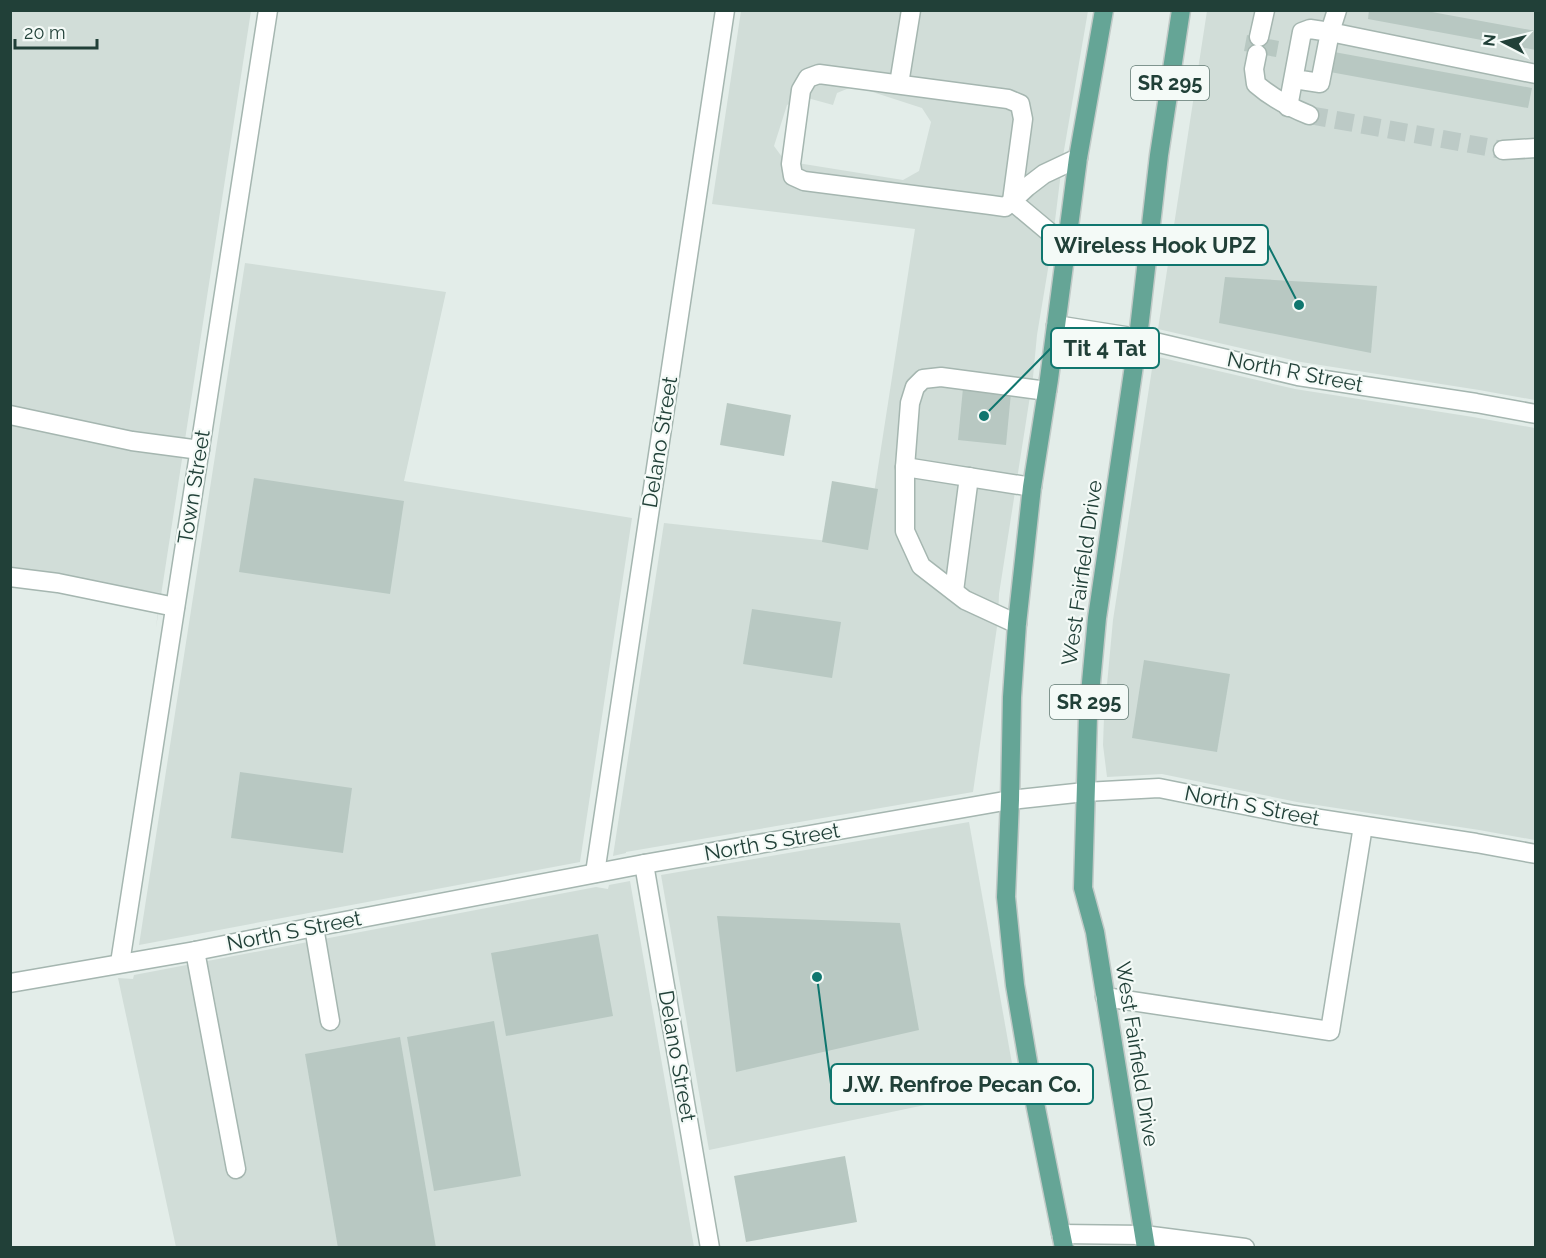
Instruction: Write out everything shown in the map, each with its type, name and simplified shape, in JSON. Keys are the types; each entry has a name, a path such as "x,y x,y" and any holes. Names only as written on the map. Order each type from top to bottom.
{"main road":[{"path":"1062,1241 1015,985 1006,897 1012,697 1017,624 1032,487 1078,158 1104,10"},
{"name":"West Fairfield Drive","path":"1145,1241 1095,932 1083,888 1085,792 1088,716 1097,618 1138,338 1159,155 1180,10"}],"street":[{"name":"Town Street","path":"120,963 267,10"},
{"name":"Delano Street","path":"595,873 725,10"},
{"path":"899,84 910,10"},
{"path":"1265,10 1254,69 1256,84 1288,107 1309,115"},
{"path":"1294,79 1320,83 1330,32 1337,10"},
{"path":"1288,107 1302,32 1310,29 1536,74"},
{"path":"1012,201 1023,119 1020,104 1008,99 819,74 808,78 801,90 791,164 793,176 804,181 1005,207 1044,174 1078,158"},
{"path":"1503,150 1536,148"},
{"path":"1012,201 1067,247"},
{"name":"North R Street","path":"1056,325 1138,338 1298,376 1536,414"},
{"path":"1017,624 964,600 921,566 905,531 905,467 910,404 915,387 923,379 941,377 1047,391"},
{"path":"10,415 132,441 200,450"},
{"path":"905,467 1032,487"},
{"path":"954,591 969,477"},
{"path":"10,577 58,583 175,607"},
{"name":"North S Street","path":"10,982 195,951 644,864 1010,800 1085,792 1159,788 1294,815 1536,854"},
{"path":"1105,997 1330,1031 1363,826"},
{"name":"Delano Street","path":"644,864 710,1248"},
{"path":"314,927 330,1021"},
{"path":"195,951 236,1169"},
{"path":"1062,1241 1145,1241 1245,1248"}],"shaded area":[{"path":"10,11 251,11 156,628 160,593 11,569"},
{"path":"741,11 1088,11 1063,156 1033,377 999,594 998,620 973,792 613,856 664,523 866,545 915,229 712,204","holes":["854,86 922,108 931,122 919,171 903,180 785,161 774,146 787,105 804,97 833,105 837,93"]},
{"path":"1207,11 1535,11 1535,400 1301,362 1158,329"},
{"path":"245,263 446,292 404,481 632,518 580,862 139,945"},
{"path":"1154,356 1295,389 1535,428 1535,840 1297,802 1162,774 1107,777 1103,745 1104,717 1113,620"},
{"path":"969,822 1016,1086 709,1150 661,875"},
{"path":"630,881 694,1247 176,1247 118,978 133,979 134,975 596,887 608,889 609,885"}],"building":[{"path":"1369,10 1421,10 1536,31 1536,50 1368,19"},
{"path":"1247,35 1279,41 1276,57 1244,51"},
{"path":"1334,52 1532,88 1528,108 1330,72"},
{"path":"1225,277 1377,286 1371,353 1219,323"},
{"path":"963,388 1011,393 1006,445 958,440"},
{"path":"727,403 791,415 784,456 720,445"},
{"path":"254,478 404,501 390,594 239,572"},
{"path":"832,481 878,489 868,550 822,542"},
{"path":"752,609 841,622 832,678 743,664"},
{"path":"1144,660 1230,674 1217,752 1132,738"},
{"path":"240,772 352,788 343,853 231,838"},
{"path":"717,916 900,923 919,1030 736,1072"},
{"path":"598,934 613,1016 506,1036 491,953"},
{"path":"494,1021 521,1176 434,1191 407,1037"},
{"path":"400,1037 436,1248 338,1248 305,1054"},
{"path":"845,1156 857,1222 746,1242 734,1176"}],"tunnel":[{"path":"1309,115 1503,150"}],"place":[{"name":"Wireless Hook UPZ","path":"1299,305"},
{"name":"Tit 4 Tat","path":"984,416"},
{"name":"J.W. Renfroe Pecan Co.","path":"817,977"}]}
